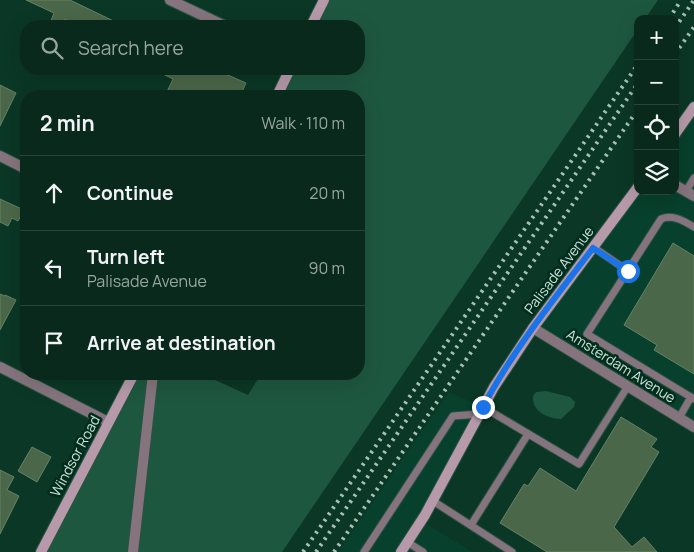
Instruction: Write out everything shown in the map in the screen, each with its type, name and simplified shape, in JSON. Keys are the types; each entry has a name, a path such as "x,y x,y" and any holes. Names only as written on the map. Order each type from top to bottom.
{"street":[{"path":"170,0 212,20"},
{"path":"314,20 324,0"},
{"path":"279,90 287,75"},
{"path":"679,128 694,107"},
{"path":"0,156 20,166"},
{"path":"679,187 690,194"},
{"name":"Palisade Avenue","path":"400,552 433,501 494,387 533,328 634,192"},
{"name":"Amsterdam Avenue","path":"533,328 694,427"},
{"path":"0,367 20,377"},
{"path":"26,380 108,422"},
{"name":"Windsor Road","path":"41,552 131,380"},
{"path":"133,552 153,380"}],"lane":[{"path":"690,194 694,178"},
{"path":"678,418 693,398 588,334 661,219 668,217 683,220 694,227"},
{"path":"593,248 628,271"},
{"path":"364,552 453,416 481,411 528,434 579,464 628,386"},
{"path":"471,525 528,434"},
{"path":"433,501 512,552"},
{"path":"407,542 423,552"}],"shaded area":[{"path":"324,0 658,0 648,15 634,15 634,35 282,552 41,552 131,380 215,380 248,395 257,380 365,380 365,90 280,90 287,75 365,75 365,20 314,20"},
{"path":"694,107 694,427 533,328 635,195 679,195 679,128"},
{"path":"546,391 570,397 575,402 574,407 561,419 546,416 535,406 533,396 536,392"},
{"path":"449,392 483,407 421,521 473,552 338,552"}],"building":[{"path":"26,0 70,0 112,20 51,20 54,13"},
{"path":"165,75 228,75 246,83 243,90 168,90 173,79"},
{"path":"0,85 16,93 0,126"},
{"path":"0,199 20,208 18,221 12,218 8,226 0,222"},
{"path":"673,243 694,256 694,374 654,350 657,345 624,325"},
{"path":"0,294 16,300 0,330"},
{"path":"621,417 657,439 651,447 659,452 614,527 632,547 644,537 657,552 547,552 500,523 524,484 528,486 540,468 576,491"},
{"path":"32,447 51,457 37,482 18,471"},
{"path":"0,470 14,477 7,490 19,496 0,534"}],"railway":[{"path":"672,15 681,0"},
{"path":"679,22 694,0"},
{"path":"679,48 694,27"},
{"path":"303,552 634,70"},
{"path":"316,552 634,89"},
{"path":"334,552 634,115"}],"route":[{"path":"483,407 533,328 593,248 628,271"}]}
